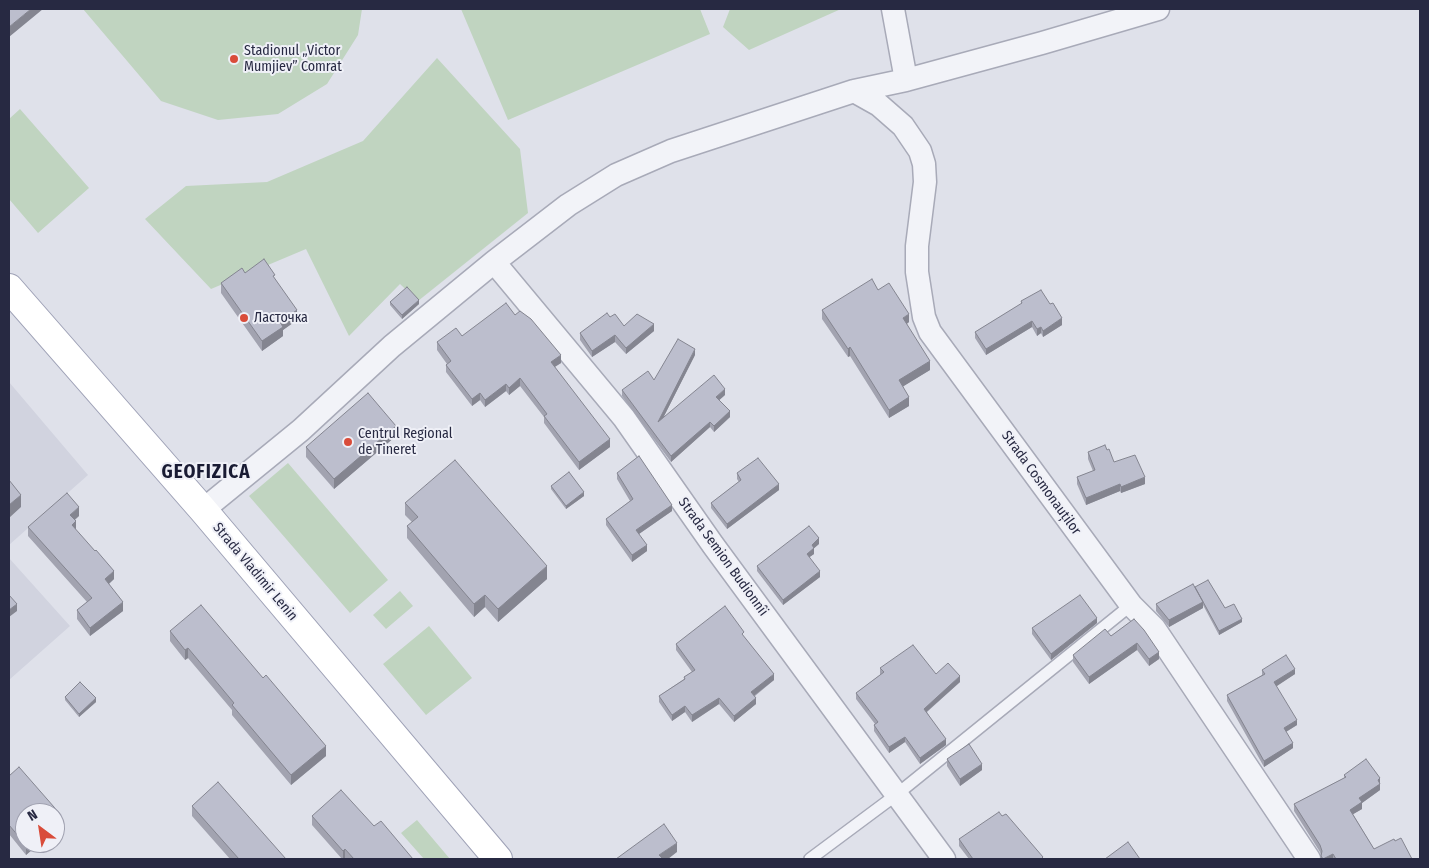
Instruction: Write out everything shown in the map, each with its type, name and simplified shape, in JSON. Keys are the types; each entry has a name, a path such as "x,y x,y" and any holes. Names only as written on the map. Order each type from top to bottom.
{"main road":[{"name":"Strada Vladimir Lenin","path":"9,288 203,510 498,859"}],"street":[{"path":"893,9 906,80"},
{"path":"203,510 300,430 392,346 494,262 568,205 616,175 671,151 854,91 906,80 1158,9"},
{"name":"Strada Cosmonauților","path":"854,91 879,105 903,126 916,145 924,164 925,182 917,272 924,317 930,332 1131,605 1154,628 1309,859"},
{"name":"Strada Semion Budionnîi","path":"494,262 624,418 713,545 944,859"}],"lane":[{"path":"810,859 896,795 1131,605"}],"shaded area":[{"path":"9,382 88,475 9,545"},
{"path":"9,558 70,626 9,680"}],"green space":[{"name":"Stadionul „Victor Mumjiev” Comrat","path":"83,9 362,9 358,35 327,84 278,114 218,120 161,101"},
{"path":"461,9 700,9 710,34 508,120"},
{"path":"730,9 841,9 749,50 723,27"},
{"path":"437,58 520,149 528,213 418,301 400,284 349,336 306,249 211,289 145,219 186,186 267,182 363,141"},
{"path":"20,109 89,188 38,233 9,199 9,119"},
{"path":"288,463 388,580 350,613 249,496"},
{"path":"400,591 413,606 386,629 373,615"},
{"path":"429,626 472,678 426,715 383,664"},
{"path":"417,820 450,859 424,859 401,833"}],"building":[{"path":"9,9 31,9 9,27"},
{"path":"264,259 275,275 273,276 297,310 280,322 283,327 262,341 221,283 242,268 245,273"},
{"path":"872,279 878,290 889,283 909,314 903,318 930,361 899,380 909,397 889,410 850,347 848,349 822,310"},
{"path":"407,287 419,300 402,315 390,302"},
{"path":"1041,290 1050,304 1053,303 1062,318 1043,331 1041,327 1037,329 1032,321 986,349 975,332"},
{"path":"506,303 515,315 520,311 531,319 561,355 551,362 610,439 579,462 544,416 547,414 520,378 509,388 506,384 485,400 480,393 472,399 446,365 451,361 437,342 456,328 462,336"},
{"path":"607,313 610,317 615,314 624,326 637,314 654,324 626,348 615,335 592,351 580,333"},
{"path":"678,339 695,349 658,422 714,375 725,389 716,397 730,411 714,426 710,422 671,456 622,390 648,371 654,380"},
{"path":"368,393 396,426 334,479 306,447"},
{"path":"1105,445 1107,450 1109,449 1114,462 1135,455 1145,477 1121,487 1120,484 1086,498 1077,477 1095,470 1088,452"},
{"path":"639,456 672,505 636,530 647,545 632,555 606,519 633,499 617,473"},
{"path":"758,458 779,484 727,524 711,503 741,480 737,473"},
{"path":"455,460 547,566 498,609 485,595 474,604 407,526 418,517 405,503"},
{"path":"569,472 584,492 566,506 551,486"},
{"path":"9,480 21,495 9,505"},
{"path":"67,493 79,507 70,515 76,521 72,525 114,571 105,579 123,602 90,628 77,610 92,598 28,527"},
{"path":"809,526 819,538 812,545 814,548 807,554 820,571 783,600 757,566"},
{"path":"1208,580 1225,608 1234,604 1242,619 1219,631 1195,587"},
{"path":"1193,584 1203,602 1169,620 1156,604"},
{"path":"9,595 17,604 9,610"},
{"path":"1080,595 1097,618 1051,654 1032,628"},
{"path":"201,605 263,678 266,675 326,746 291,775 232,705 234,703 188,648 185,650 170,631"},
{"path":"725,606 744,632 742,634 774,674 751,692 756,698 734,716 719,698 692,715 685,706 672,715 659,696 695,670 676,644"},
{"path":"1134,619 1159,652 1149,659 1137,643 1089,677 1073,655 1105,629 1111,636"},
{"path":"913,645 936,674 948,663 960,676 924,709 946,739 920,758 905,737 889,747 874,725 878,722 856,693 884,672 880,668"},
{"path":"1286,655 1295,669 1274,682 1297,720 1284,728 1293,743 1264,761 1227,695 1265,674 1262,670"},
{"path":"80,682 96,698 79,714 65,697"},
{"path":"969,744 982,764 960,779 947,759"},
{"path":"1366,759 1380,778 1378,780 1380,784 1359,798 1362,802 1350,810 1374,849 1394,839 1395,841 1401,838 1412,859 1336,859 1333,854 1323,859 1320,845 1294,804 1346,777 1344,775"},
{"path":"19,767 50,803 15,803 15,832 9,825 9,776"},
{"path":"218,782 286,859 239,859 192,806"},
{"path":"341,790 374,826 381,821 413,859 354,859 345,849 343,851 312,816"},
{"path":"999,812 1002,816 1006,814 1043,857 1041,859 973,859 959,839"},
{"path":"664,824 677,843 659,855 662,858 616,859"},
{"path":"1128,842 1140,859 1105,859"}],"place":[{"name":"Stadionul „Victor Mumjiev” Comrat","path":"234,59"},
{"name":"Ласточка","path":"244,318"},
{"name":"Centrul Regional de Tineret","path":"348,442"}],"district":[{"name":"GEOFIZICA","path":"206,473"}]}
